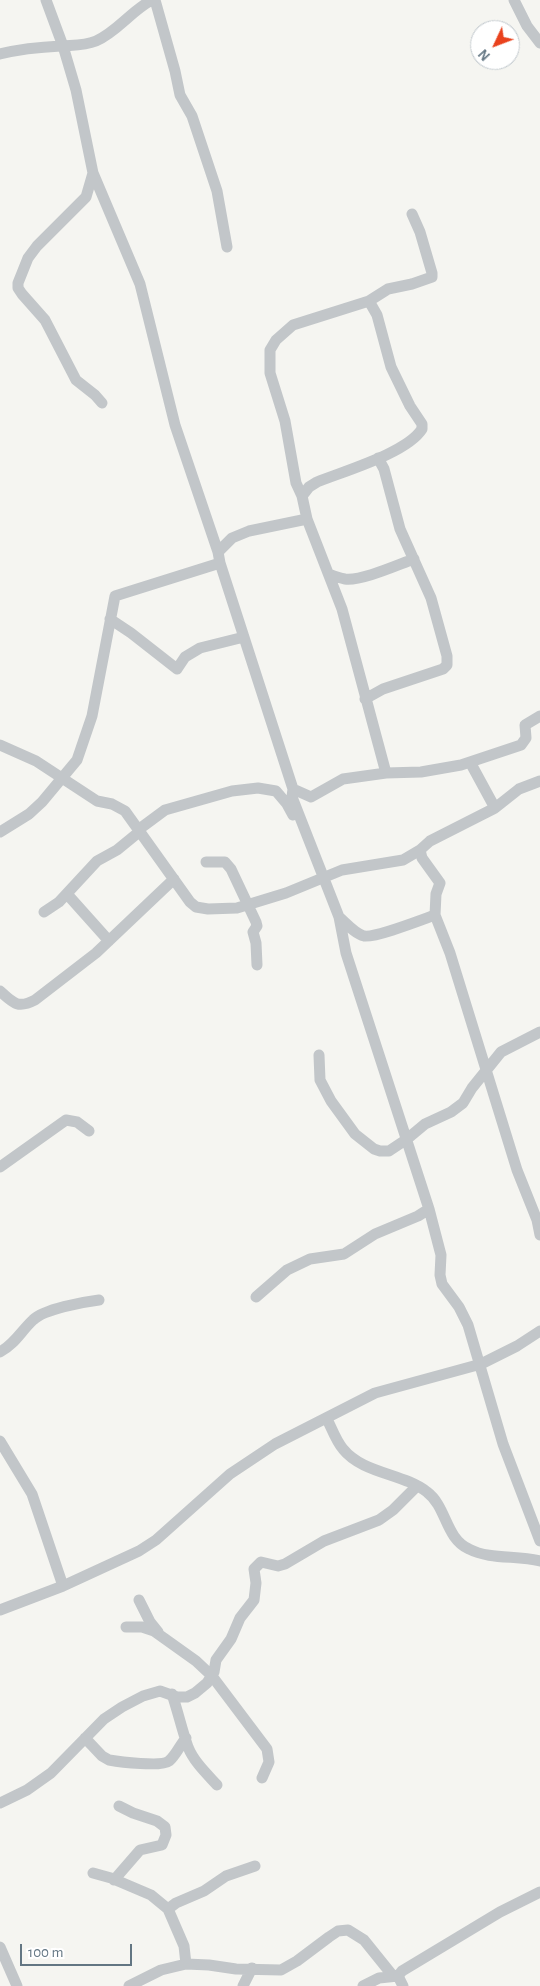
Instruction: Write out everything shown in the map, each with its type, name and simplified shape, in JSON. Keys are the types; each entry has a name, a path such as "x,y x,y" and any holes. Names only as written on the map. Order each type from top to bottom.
{"street":[{"path":"46,0 63,46 76,90 93,174 140,284 174,425 293,789 292,797 322,879"},
{"path":"0,54 63,46 77,47 96,41 117,27 137,8 153,0 175,71 180,94 192,116 217,191 227,247"},
{"path":"514,0 540,43"},
{"path":"93,174 86,197 37,246 28,258 18,282 18,288 45,320 72,375 102,403"},
{"path":"386,773 342,609 307,519 302,496 296,483 285,421 270,373 270,350 276,340 293,325 369,301 388,289 432,277 431,266 412,214"},
{"path":"302,496 309,487 317,482 378,458 412,441 422,428 422,424 410,406 391,368 377,315 369,301"},
{"path":"365,699 383,689 443,669 446,665 447,656 431,598 400,529 384,468 378,458"},
{"path":"0,832 28,814 62,780 77,760 92,716 115,596 219,558 232,538 250,531 307,519"},
{"path":"329,574 346,579 353,578 372,574 414,558"},
{"path":"110,619 132,633 177,669 185,657 200,648 244,637"},
{"path":"293,789 311,797 343,779 386,773 421,772 470,762 522,745 526,738 525,725 540,716"},
{"path":"0,744 36,761 97,802 117,806 125,812 190,902 196,907 222,909 238,908 286,893 342,870 404,860 430,841 495,808 519,790 540,780"},
{"path":"470,762 495,808"},
{"path":"44,912 67,894 98,861 117,850 165,810 232,791 258,788 276,791 281,796 292,813 301,838 339,917 346,953 429,1209 440,1255 442,1284 459,1307 468,1325 503,1444 540,1542"},
{"path":"420,850 422,858 440,883 436,894 435,916 450,953 517,1170 537,1220 540,1235"},
{"path":"206,862 227,864 247,904 257,926 253,932 256,943 257,965"},
{"path":"0,991 16,1005 26,1005 48,992 109,941 174,879"},
{"path":"67,894 109,941"},
{"path":"339,917 359,934 365,936 377,935 435,916"},
{"path":"319,1055 320,1080 331,1100 355,1134 380,1152 389,1151 408,1140 425,1124 451,1112 463,1103 472,1088 501,1052 540,1032"},
{"path":"0,1167 66,1120 76,1122 89,1131"},
{"path":"256,1297 287,1270 310,1259 344,1254 376,1234 418,1216 429,1209"},
{"path":"0,1352 11,1346 39,1315 83,1302 99,1300"},
{"path":"0,1610 63,1586 139,1551 156,1540 230,1474 275,1444 375,1393 481,1364 518,1346 540,1332"},
{"path":"327,1419 342,1448 353,1459 427,1492 434,1499 460,1545 487,1555 523,1557 540,1561"},
{"path":"0,1441 32,1494 63,1586"},
{"path":"0,1803 27,1790 51,1773 104,1719 143,1696 160,1691 177,1697 187,1697 195,1693 212,1676 216,1660 231,1639 240,1618 254,1600 256,1583 254,1569 257,1564 261,1562 278,1566 285,1564 324,1541 378,1520 393,1510 417,1486"},
{"path":"139,1600 150,1622 160,1635"},
{"path":"126,1627 147,1628 160,1635 196,1661 212,1676 267,1749 269,1762 262,1778"},
{"path":"172,1694 189,1748 196,1760 218,1785"},
{"path":"85,1738 102,1756 109,1760 162,1764 171,1759 179,1745 186,1738"},
{"path":"114,1880 140,1850 162,1845 166,1835 165,1827 157,1821 133,1814 119,1806"},
{"path":"168,1909 176,1903 204,1891 226,1876 255,1866"},
{"path":"93,1873 151,1895 168,1909 184,1946 186,1964"},
{"path":"398,1979 402,1971 500,1912 540,1892"},
{"path":"128,1986 161,1970 186,1964 236,1969 274,1970 287,1967 328,1936 338,1931 348,1930 364,1940 398,1979"},
{"path":"0,1947 17,1986"},
{"path":"243,1986 252,1968"},
{"path":"363,1986 379,1978 398,1979"}]}
